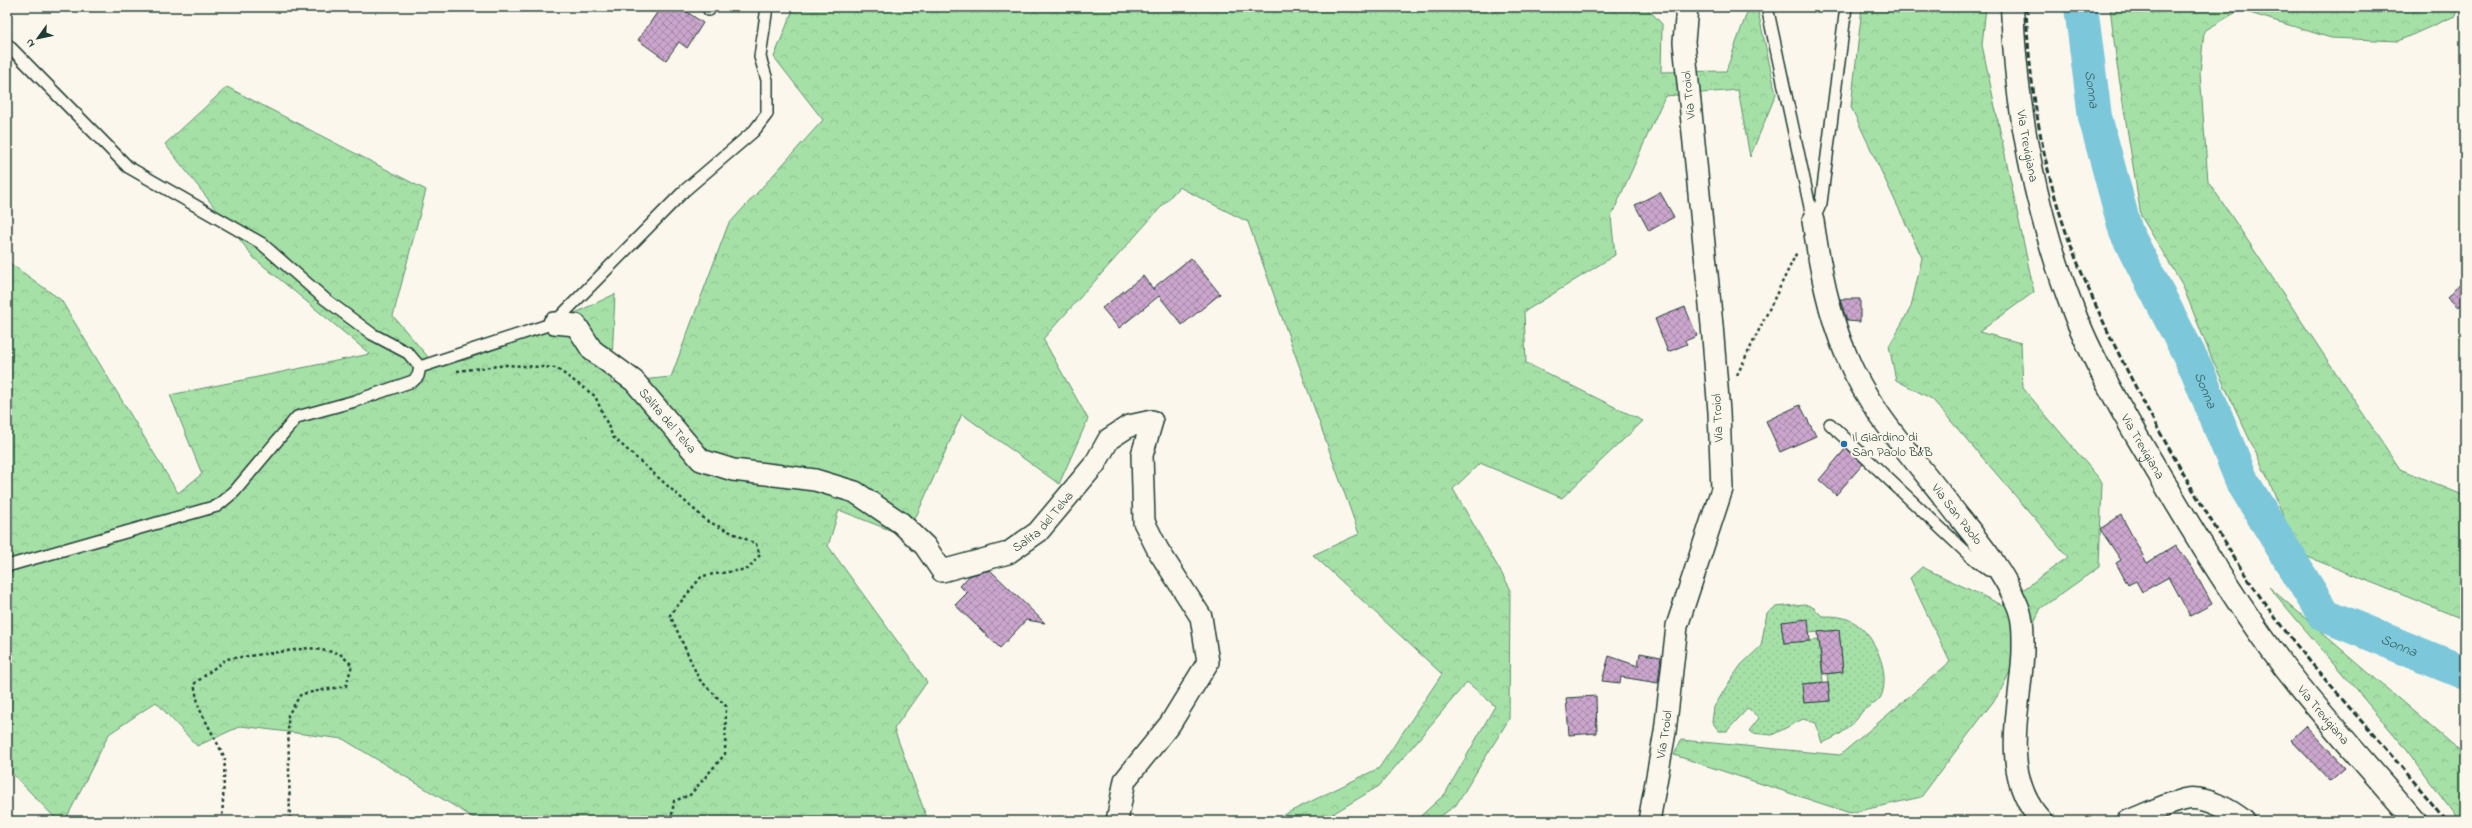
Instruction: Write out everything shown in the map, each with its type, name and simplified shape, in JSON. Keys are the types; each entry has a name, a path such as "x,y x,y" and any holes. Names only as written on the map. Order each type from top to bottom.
{"main road":[{"name":"Via Trevigiana","path":"2012,7 2018,96 2035,188 2059,269 2078,321 2098,364 2118,404 2184,515 2259,632 2287,670 2415,821"}],"street":[{"name":"Via Troiol","path":"1649,821 1665,732 1678,626 1722,490 1712,333 1684,42 1687,7"},
{"name":"Via San Paolo","path":"1813,221 1827,301 1847,358 1873,405 2000,571 2017,603 2024,625 2013,749 2022,791 2035,813 2042,821"},
{"name":"Salita del Telva","path":"554,323 576,326 592,350 634,381 701,460 741,471 815,480 854,492 901,523 925,546 942,571 1008,553 1038,532 1095,464 1109,439 1129,426 1152,421 1142,455 1144,522 1158,550 1201,617 1208,662 1170,724 1125,780 1117,821"},
{"path":"2128,821 2188,799 2209,802 2235,813 2244,821"}],"lane":[{"path":"420,367 554,323 684,192 754,131 767,114 767,80 760,57 767,7"},
{"path":"1767,7 1813,221"},
{"path":"1813,221 1821,203 1846,7"},
{"path":"7,44 128,167 261,243 324,299 372,334 408,353 420,367"},
{"path":"7,566 217,506 235,492 297,417 355,402 413,381 418,376 420,367"},
{"path":"1830,424 1968,554 1988,570 2000,571"}],"path":[{"path":"1736,376 1799,249"},
{"path":"454,371 507,365 556,368 595,396 613,437 701,516 707,521 756,544 760,555 748,569 702,576 670,614 699,678 726,706 724,754 690,795 674,801 671,821"},
{"path":"222,821 225,758 199,708 194,684 226,659 309,648 339,652 352,665 346,686 301,694 288,715 290,821"}],"green space":[{"path":"794,7 1646,7 1662,24 1661,72 1726,71 1749,7 1757,7 1776,94 1750,157 1738,90 1665,96 1611,217 1615,255 1524,312 1526,363 1643,421 1562,498 1480,463 1453,489 1510,588 1509,719 1456,805 1434,821 1415,821 1445,794 1495,706 1467,682 1379,786 1321,821 1271,821 1379,768 1442,674 1313,555 1359,534 1248,222 1179,187 1043,339 1088,419 1059,484 962,414 907,537 839,510 828,546 927,682 894,729 928,821 479,821 343,739 241,726 197,746 156,702 109,734 65,821 58,821 7,768 7,261 61,300 178,493 202,474 170,395 370,354 254,258 165,144 227,87 426,190 393,316 434,364 466,360 554,323 615,294 611,383 671,377 728,225 823,120 774,57"},
{"path":"1862,7 1986,7 1982,45 2034,292 1979,332 2021,343 2023,388 2102,482 2099,567 2041,608 1999,694 1921,797 1850,813 1674,755 1681,740 1840,755 1950,662 1910,578 1922,567 2002,605 2068,557 1932,399 1896,380 1889,346 1911,307 1922,258 1851,107"},
{"path":"2110,7 2458,7 2455,16 2398,41 2331,38 2240,10 2204,31 2200,73 2208,181 2400,469 2465,496 2465,620 2298,553 2269,481 2212,359 2182,284 2141,216 2117,65"},
{"path":"2269,587 2465,756 2465,821 2459,821 2403,745"},
{"path":"1805,604 1814,608 1822,616 1847,619 1862,629 1874,644 1879,654 1884,674 1884,685 1881,697 1864,710 1849,727 1837,736 1822,743 1816,723 1803,719 1772,735 1752,733 1749,731 1759,718 1748,708 1727,731 1719,731 1712,722 1714,707 1730,681 1741,665 1761,646 1767,613 1776,607","holes":["1781,622 1809,633 1839,630 1843,672 1827,674 1830,701 1804,703 1802,684 1823,682 1819,640 1784,643"]}],"building":[{"path":"661,7 680,7 703,23 687,48 679,42 666,60 638,40"},
{"path":"1660,192 1674,217 1649,231 1635,205"},
{"path":"1191,258 1220,294 1182,325 1159,296 1119,328 1102,308 1143,276 1154,290 1153,288"},
{"path":"2465,278 2465,300 2458,308 2447,298"},
{"path":"1840,299 1860,299 1860,322 1847,321"},
{"path":"1685,307 1697,336 1685,341 1687,344 1668,352 1655,319"},
{"path":"1800,405 1816,436 1780,452 1766,421"},
{"path":"1846,448 1863,464 1836,495 1819,480"},
{"path":"2121,515 2147,563 2176,545 2193,569 2212,604 2190,616 2169,577 2142,592 2136,581 2128,585 2116,563 2121,560 2100,529"},
{"path":"990,570 1045,623 1026,620 1000,648 955,605 967,593 960,586 969,576"},
{"path":"1808,619 1810,641 1784,643 1781,622"},
{"path":"1839,630 1843,672 1823,674 1818,632"},
{"path":"1640,653 1661,657 1658,683 1621,677 1620,683 1602,681 1609,656 1638,666"},
{"path":"1828,682 1830,701 1804,703 1802,684"},
{"path":"1596,696 1597,733 1569,735 1566,698"},
{"path":"2306,726 2345,768 2330,781 2291,740"}],"waterway":[{"name":"Sonna","path":"2081,7 2095,117 2126,232 2197,370 2242,481 2324,615 2465,673"}],"railway":[{"path":"2026,7 2035,100 2046,162 2054,192 2073,251 2083,276 2141,398 2219,534 2277,620 2318,671 2446,821"}],"place":[{"name":"Il Giardino di San Paolo B&B","path":"1844,444"}]}
